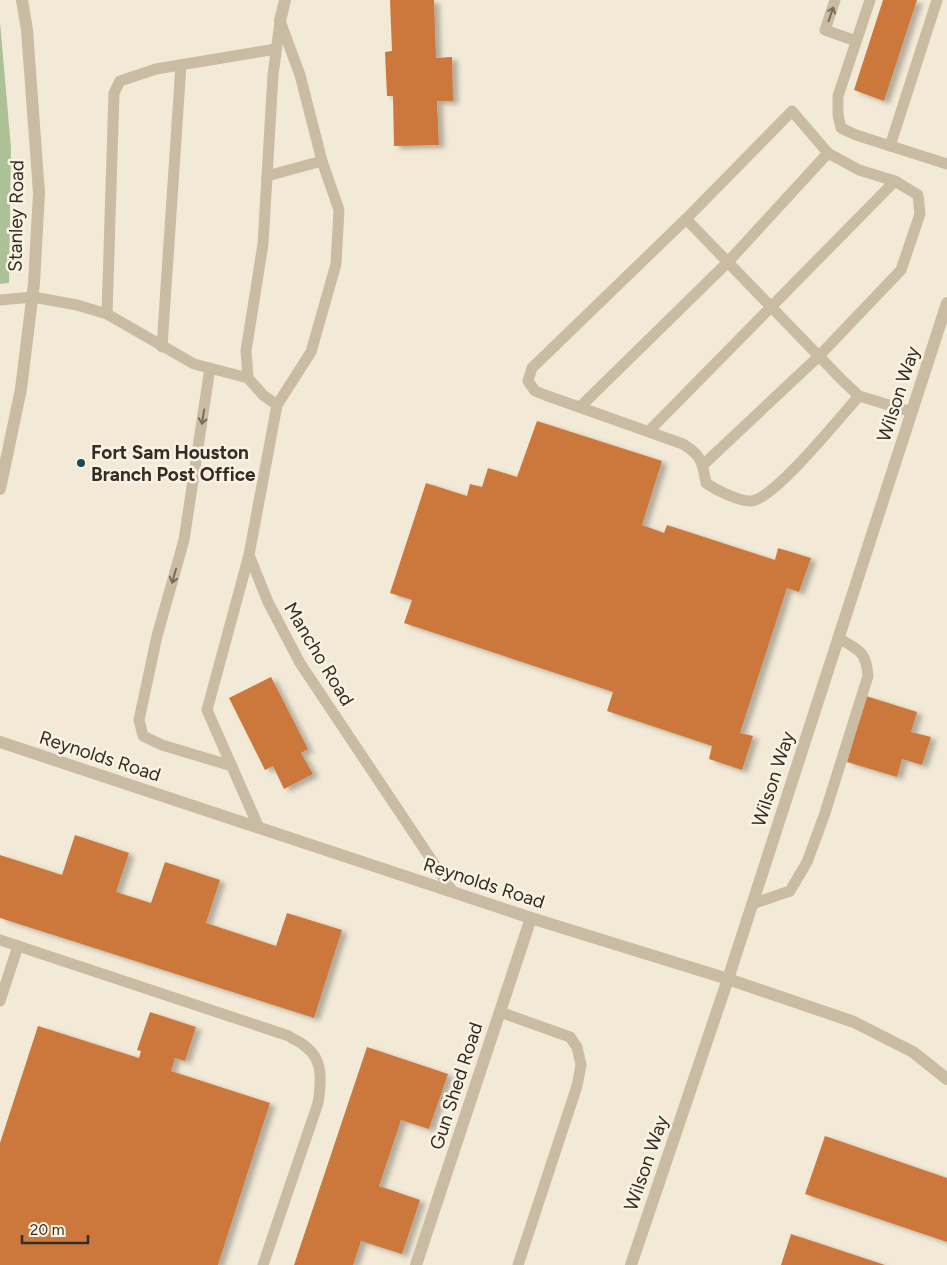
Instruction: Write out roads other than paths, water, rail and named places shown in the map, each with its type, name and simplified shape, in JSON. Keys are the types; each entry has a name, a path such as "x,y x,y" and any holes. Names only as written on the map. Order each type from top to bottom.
{"street":[{"name":"Stanley Road","path":"0,489 21,389 33,297 39,193 27,30 22,0"},
{"path":"280,21 285,0"},
{"name":"Wilson Way","path":"631,1265 728,979 947,303"},
{"name":"Reynolds Road","path":"0,742 531,918 728,979 854,1022 913,1052 947,1078"},
{"name":"Gun Shed Road","path":"416,1265 531,918"}],"lane":[{"path":"836,0 825,30 856,40"},
{"path":"870,0 838,96 838,115 841,128 856,135 947,164"},
{"path":"890,146 937,0"},
{"path":"248,378 246,351 263,244 273,75 280,21"},
{"path":"259,828 207,710 248,555 277,405 311,352 336,264 339,210 322,161 300,75 280,21"},
{"path":"107,314 114,93 120,81 156,69 276,49"},
{"path":"162,347 181,65"},
{"path":"702,465 819,356 901,270 920,214 918,195 895,181 859,170 828,153 792,111 686,220 532,368 528,381 535,391 683,444 697,452 706,483 717,491 752,501 767,494 789,474 859,396"},
{"path":"580,407 728,262 828,153"},
{"path":"267,176 322,161"},
{"path":"649,431 895,181"},
{"path":"686,220 859,396 912,412"},
{"path":"0,300 33,297 107,314 194,364 248,378 263,395 277,405"},
{"path":"210,368 184,540 157,636 139,720 143,736 162,745 232,766"},
{"name":"Mancho Road","path":"248,555 268,602 300,663 453,892"},
{"path":"752,904 790,891 807,862 824,816 868,676 867,661 860,651 838,638"},
{"path":"0,940 289,1036 308,1047 317,1062 322,1080 318,1103 263,1265"},
{"path":"0,1001 18,946"},
{"path":"500,1012 570,1037 577,1047 581,1065 577,1086 518,1265"}],"place":[{"name":"Fort Sam Houston Branch Post Office","path":"81,463"}]}
